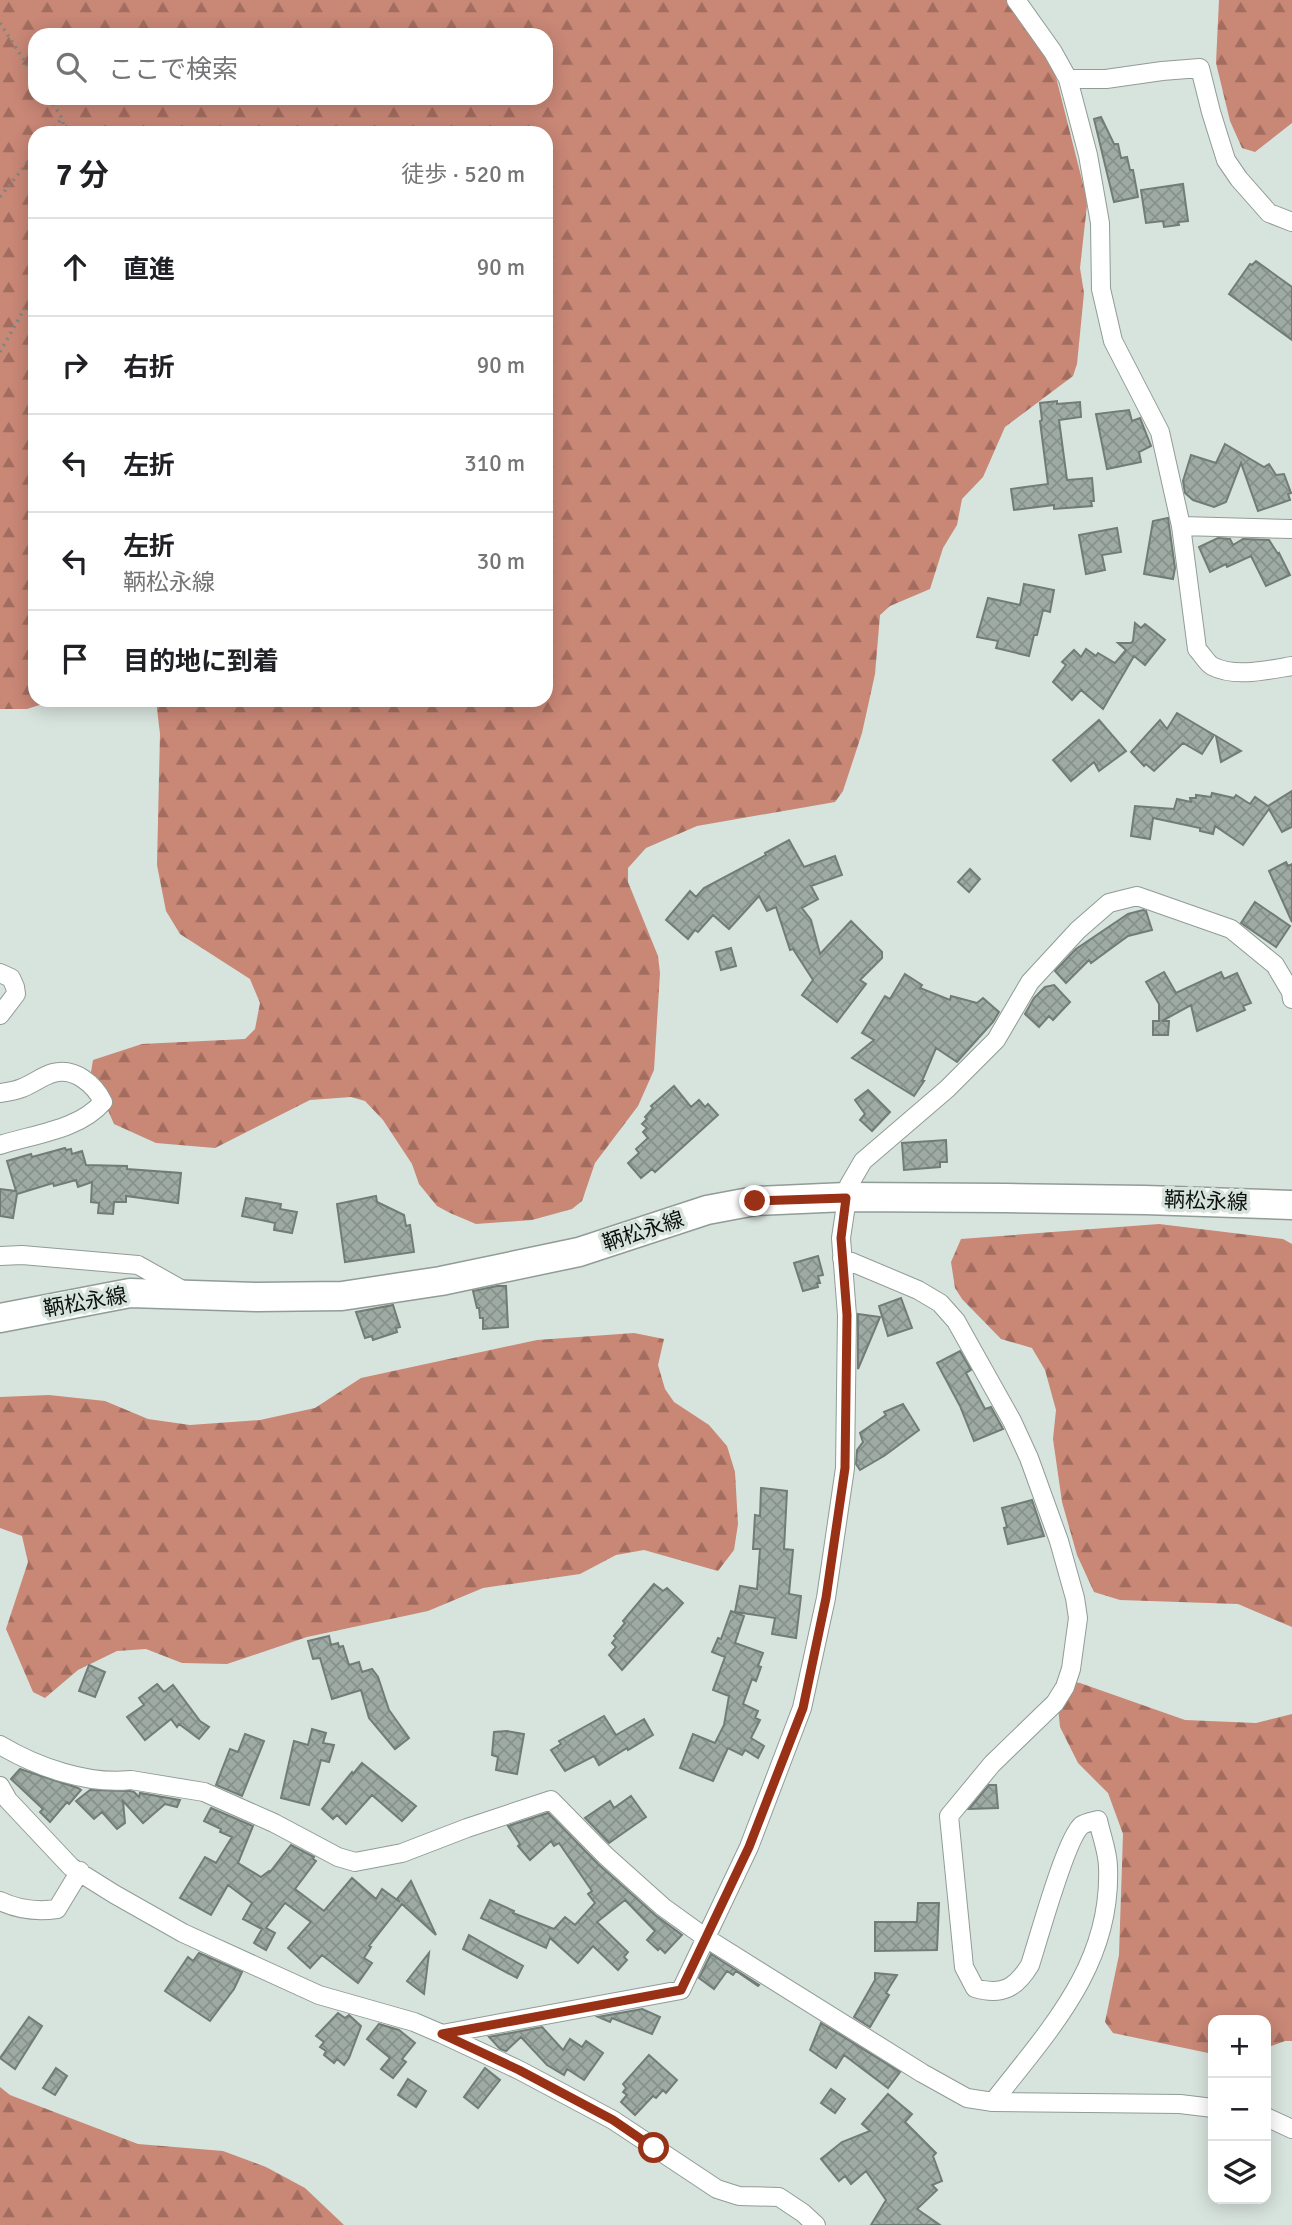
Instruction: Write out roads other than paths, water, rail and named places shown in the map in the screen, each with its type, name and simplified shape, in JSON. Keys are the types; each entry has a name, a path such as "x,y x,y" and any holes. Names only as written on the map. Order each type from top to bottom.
{"main road":[{"name":"鞆松永線","path":"0,1318 130,1293 257,1297 342,1296 416,1285 579,1252 707,1210 755,1201 846,1198 1145,1199 1292,1205"}],"street":[{"path":"1016,0 1053,52 1068,79 1088,155 1100,223 1101,289 1113,341 1160,432 1181,526 1197,649 1209,665 1225,671 1260,671 1292,666"},
{"path":"1068,79 1106,79 1200,68 1210,112 1226,160 1269,213 1292,222"},
{"path":"1181,526 1292,529"},
{"path":"442,2034 681,1990 749,1847 803,1708 826,1598 845,1468 847,1315 841,1238 849,1185 863,1161 947,1089 996,1040 1030,982 1078,930 1109,903 1137,895 1231,929 1275,965 1291,992 1292,999"},
{"path":"0,973 11,978 16,994 0,1015"},
{"path":"0,1093 22,1088 56,1072 69,1072 84,1079 98,1091 103,1102 93,1114 79,1120 0,1145"},
{"path":"0,1256 22,1255 138,1265 189,1294"},
{"path":"842,1258 918,1290 940,1303 956,1321 1030,1458 1076,1598 1078,1618 1071,1668 1065,1687 1055,1703 992,1764 948,1816 964,1967 975,1988 988,1992 1012,1988 1030,1965 1065,1858 1074,1835 1082,1825 1098,1820 1108,1865 1107,1902 1101,1934 1086,1973 1055,2022 993,2102"},
{"path":"0,1745 33,1763 66,1774 120,1782 131,1780 204,1792 274,1823 338,1857 355,1862 402,1853 551,1800 606,1856 663,1907 706,1938 922,2073 967,2098 993,2102 1167,2104 1208,2108"},
{"path":"0,1786 8,1800 71,1867 183,1933 318,1995 414,2022 442,2034 519,2070 613,2120 717,2189 738,2196 779,2197 816,2225"},
{"path":"0,1901 11,1906 39,1911 57,1909 80,1871"},
{"path":"1271,2119 1292,2129"}]}
